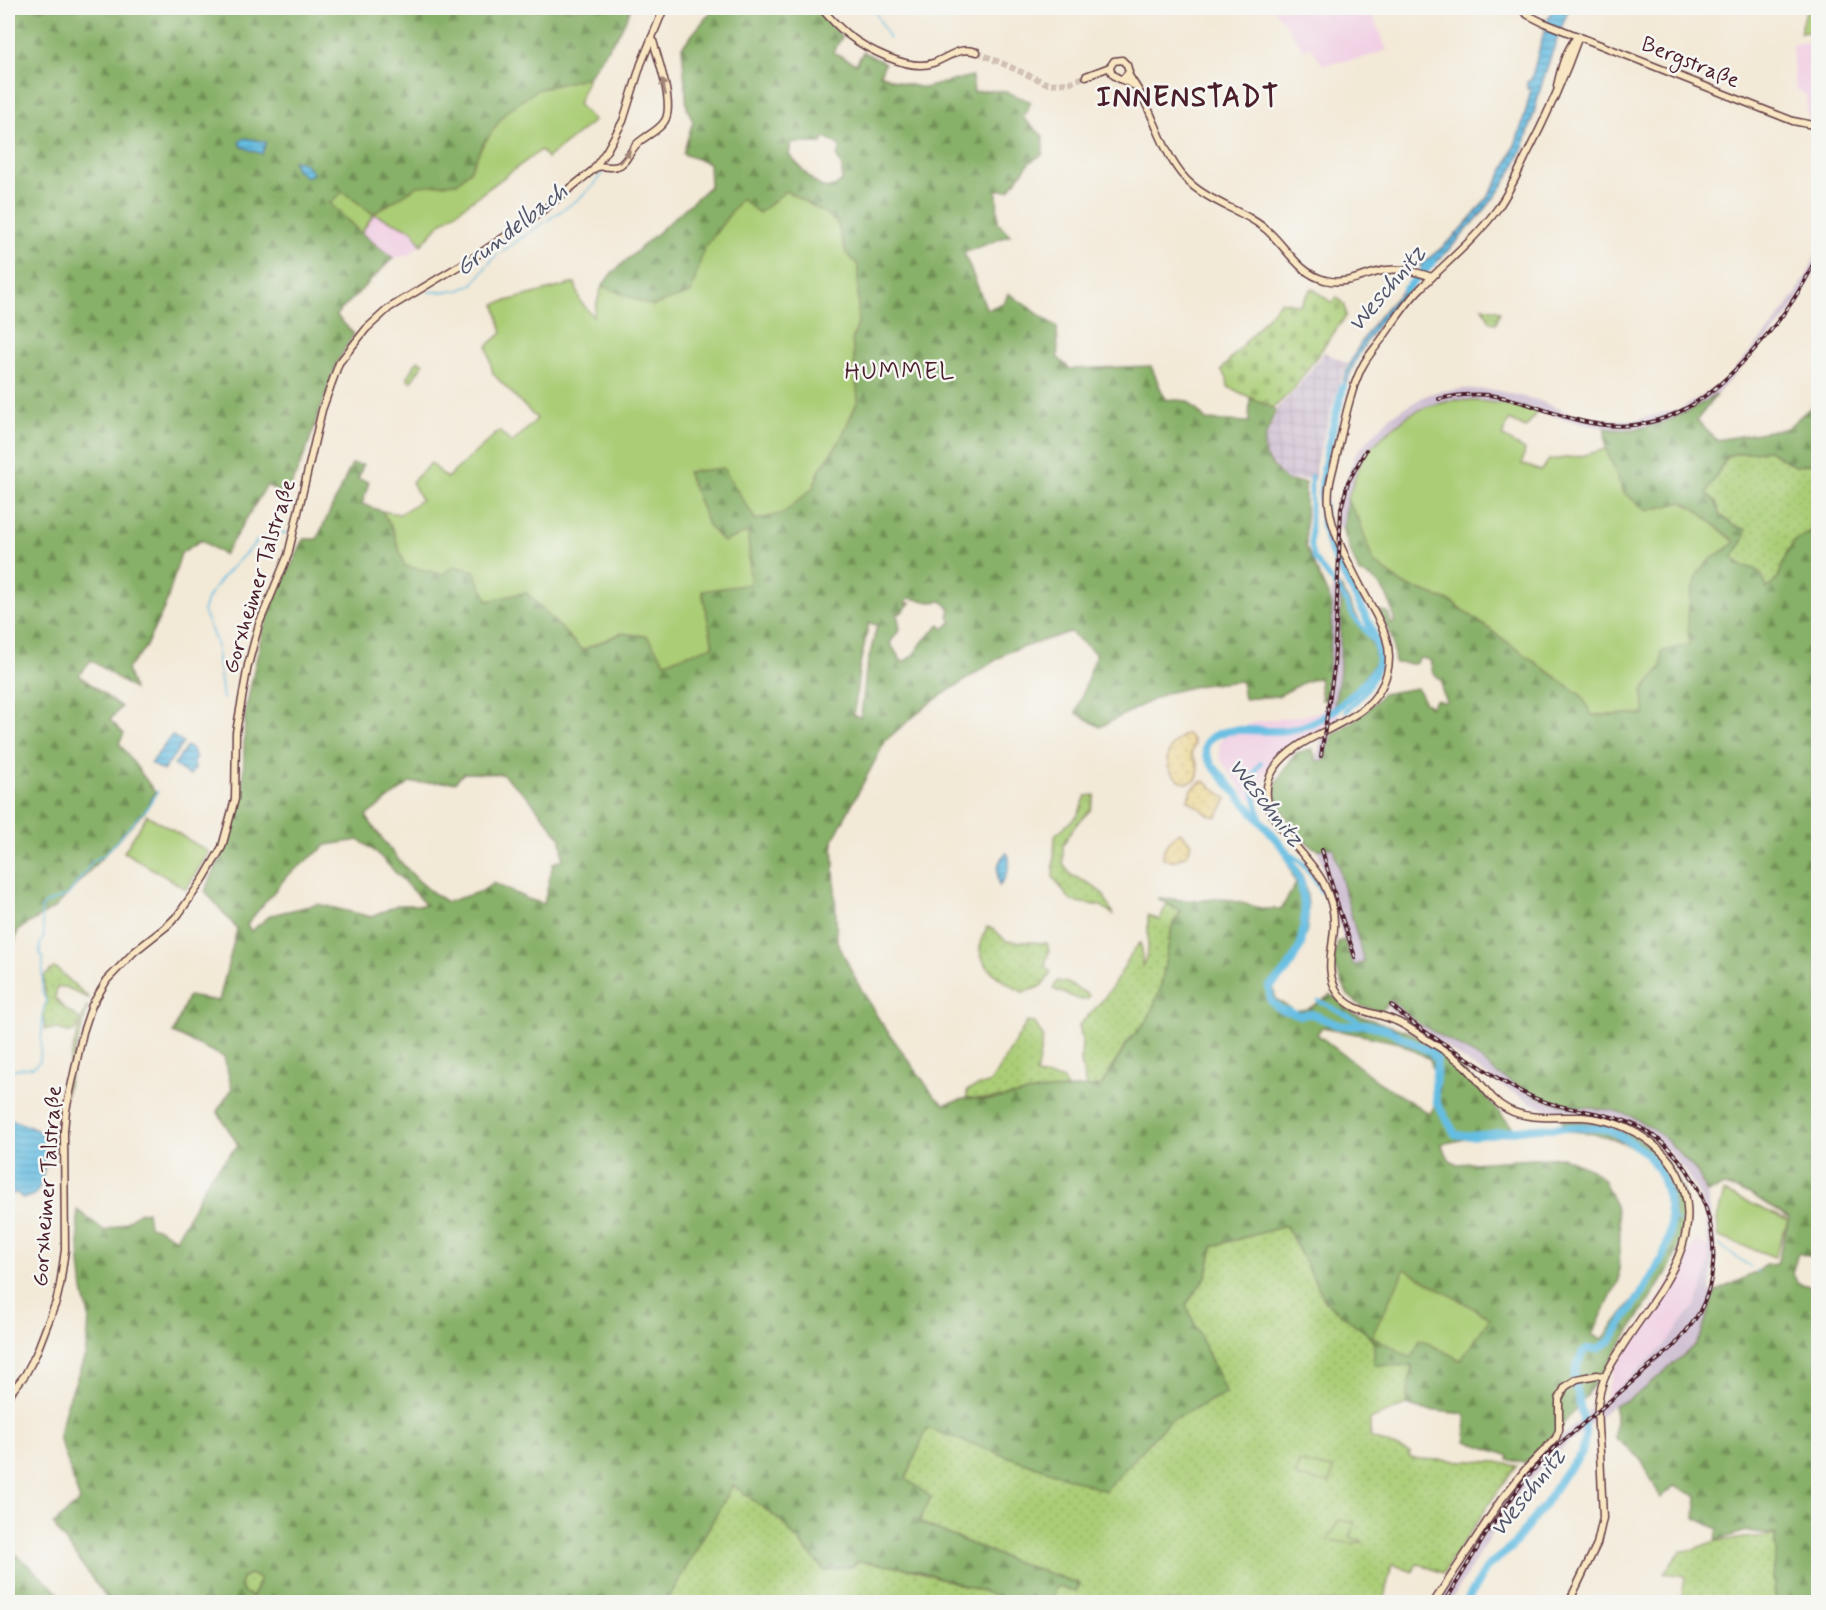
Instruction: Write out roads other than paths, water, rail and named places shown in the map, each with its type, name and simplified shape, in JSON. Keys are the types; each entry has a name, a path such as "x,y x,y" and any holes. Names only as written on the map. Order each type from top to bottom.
{"main road":[{"path":"593,170 622,121 664,8"},
{"path":"821,8 837,26 851,37 904,63 926,65 957,51 977,52"},
{"name":"Bergstraße","path":"1520,8 1542,22 1793,121 1818,126"},
{"path":"1556,92 1569,47 1569,40 1563,30"},
{"path":"1569,47 1579,36"},
{"path":"1569,1602 1601,1531 1598,1401 1603,1380 1681,1252 1688,1223 1686,1196 1675,1168 1660,1150 1636,1133 1611,1122 1592,1118 1524,1115 1510,1111 1497,1103 1468,1069 1440,1048 1400,1022 1356,1008 1345,1001 1337,992 1330,975 1334,928 1328,894 1314,867 1277,824 1268,807 1266,790 1275,768 1283,759 1297,748 1354,716 1367,706 1380,690 1385,679 1389,658 1387,639 1334,528 1329,511 1328,497 1341,438 1362,367 1419,288 1473,237 1497,209 1545,119 1563,80 1579,36"},
{"path":"593,170 621,164 636,145 660,127 668,116 668,104 652,37"},
{"path":"644,57 657,56"},
{"path":"1110,70 1114,61 1122,60 1128,67 1126,76"},
{"path":"1086,76 1110,70"},
{"path":"1110,70 1117,78 1126,76"},
{"path":"1126,76 1142,95 1172,159 1192,186 1263,227 1314,276 1342,282 1389,270 1412,271 1431,277"},
{"path":"601,158 605,166"},
{"name":"Gorxheimer Talstraße","path":"8,1396 25,1375 36,1354 60,1286 65,1250 64,1131 66,1110 76,1060 89,1014 101,988 113,972 167,926 183,909 222,847 235,799 236,732 254,641 288,555 325,398 339,363 366,329 389,308 479,254 537,214 593,170"},
{"path":"1412,271 1418,279 1419,288"},
{"path":"1434,1602 1509,1490 1552,1443 1559,1430 1560,1395 1569,1383 1597,1375 1603,1380"},
{"path":"1585,1377 1603,1380"}],"water":[{"path":"1554,8 1569,8 1519,158 1496,195 1464,233 1430,269 1420,267 1462,229 1479,209 1494,188 1506,165 1525,115 1531,88 1527,89 1527,82 1531,80 1547,21"},
{"path":"245,138 266,142 262,154 242,147 239,142"},
{"path":"293,160 305,164 313,174 306,177 296,169"},
{"path":"1413,280 1414,285 1390,309 1370,336 1353,366 1342,398 1338,396 1351,362 1367,333 1388,306"},
{"path":"172,735 183,743 163,771 151,763"},
{"path":"187,746 192,750 196,759 194,760 195,769 190,776 174,765"},
{"path":"1007,853 1008,870 999,886 999,863"},
{"path":"8,1118 36,1130 42,1134 44,1139 45,1162 40,1185 35,1194 23,1199 17,1193 10,1194 8,1197"}],"waterway":[{"path":"875,11 889,39"},
{"name":"Grundelbach","path":"429,292 457,291 473,284 494,257 577,200 594,185 603,171"},
{"name":"Grundelbach","path":"1406,289 1433,262"},
{"name":"Grundelbach","path":"1408,275 1418,277"},
{"name":"Weschnitz","path":"1343,387 1324,470 1322,511 1325,532 1332,552 1371,628 1379,658 1376,668 1347,700 1307,725 1279,731 1228,731 1212,737 1206,747 1206,754 1212,765 1286,851 1301,883 1305,913 1301,945 1287,970 1269,987 1271,1001 1280,1009 1299,1015 1312,1014 1338,1025 1364,1024 1386,1029 1431,1052 1437,1060 1435,1091 1437,1103 1455,1134 1473,1136 1531,1129 1575,1127 1601,1128 1613,1132 1641,1149 1653,1161 1664,1184 1670,1215 1670,1234 1666,1248 1648,1283 1609,1342 1598,1349 1588,1349 1582,1353 1577,1366 1574,1377 1586,1434 1582,1453 1511,1548 1488,1566 1466,1602"},
{"path":"1311,476 1311,546 1314,558 1343,596 1353,616 1376,644"},
{"name":"Grundelbach","path":"223,699 216,642 203,611 208,597 221,579 259,539 287,532"},
{"path":"1346,711 1366,691 1378,666"},
{"path":"1261,763 1256,770 1253,784 1262,822"},
{"name":"Grundelbach","path":"8,1070 33,1067 40,1061 43,1012 46,1001 42,991 43,960 40,945 44,936 41,909 45,904 68,895 93,861 104,855 146,809 158,791"},
{"path":"1286,851 1302,863 1321,891"},
{"path":"1319,1001 1364,1024"},
{"path":"1671,1217 1680,1222"},
{"path":"1719,1245 1751,1267"}],"tunnel":[{"path":"977,52 1048,84 1068,83 1086,76"}],"railway":[{"path":"1439,399 1461,395 1496,396 1581,421 1609,425 1635,425 1659,420 1682,411 1702,398 1741,364 1793,301 1818,253"},
{"path":"1321,756 1334,668 1341,509 1348,482 1366,450"},
{"path":"1322,850 1355,957"},
{"path":"1391,1005 1429,1034 1520,1091 1554,1105 1624,1120 1660,1141 1679,1160 1694,1182 1706,1207 1712,1234 1713,1261 1709,1288 1693,1322 1674,1346 1556,1447 1528,1475 1486,1534 1445,1602"}],"district":[{"name":"INNENSTADT","path":"1188,96"},
{"name":"HUMMEL","path":"900,371"}]}
